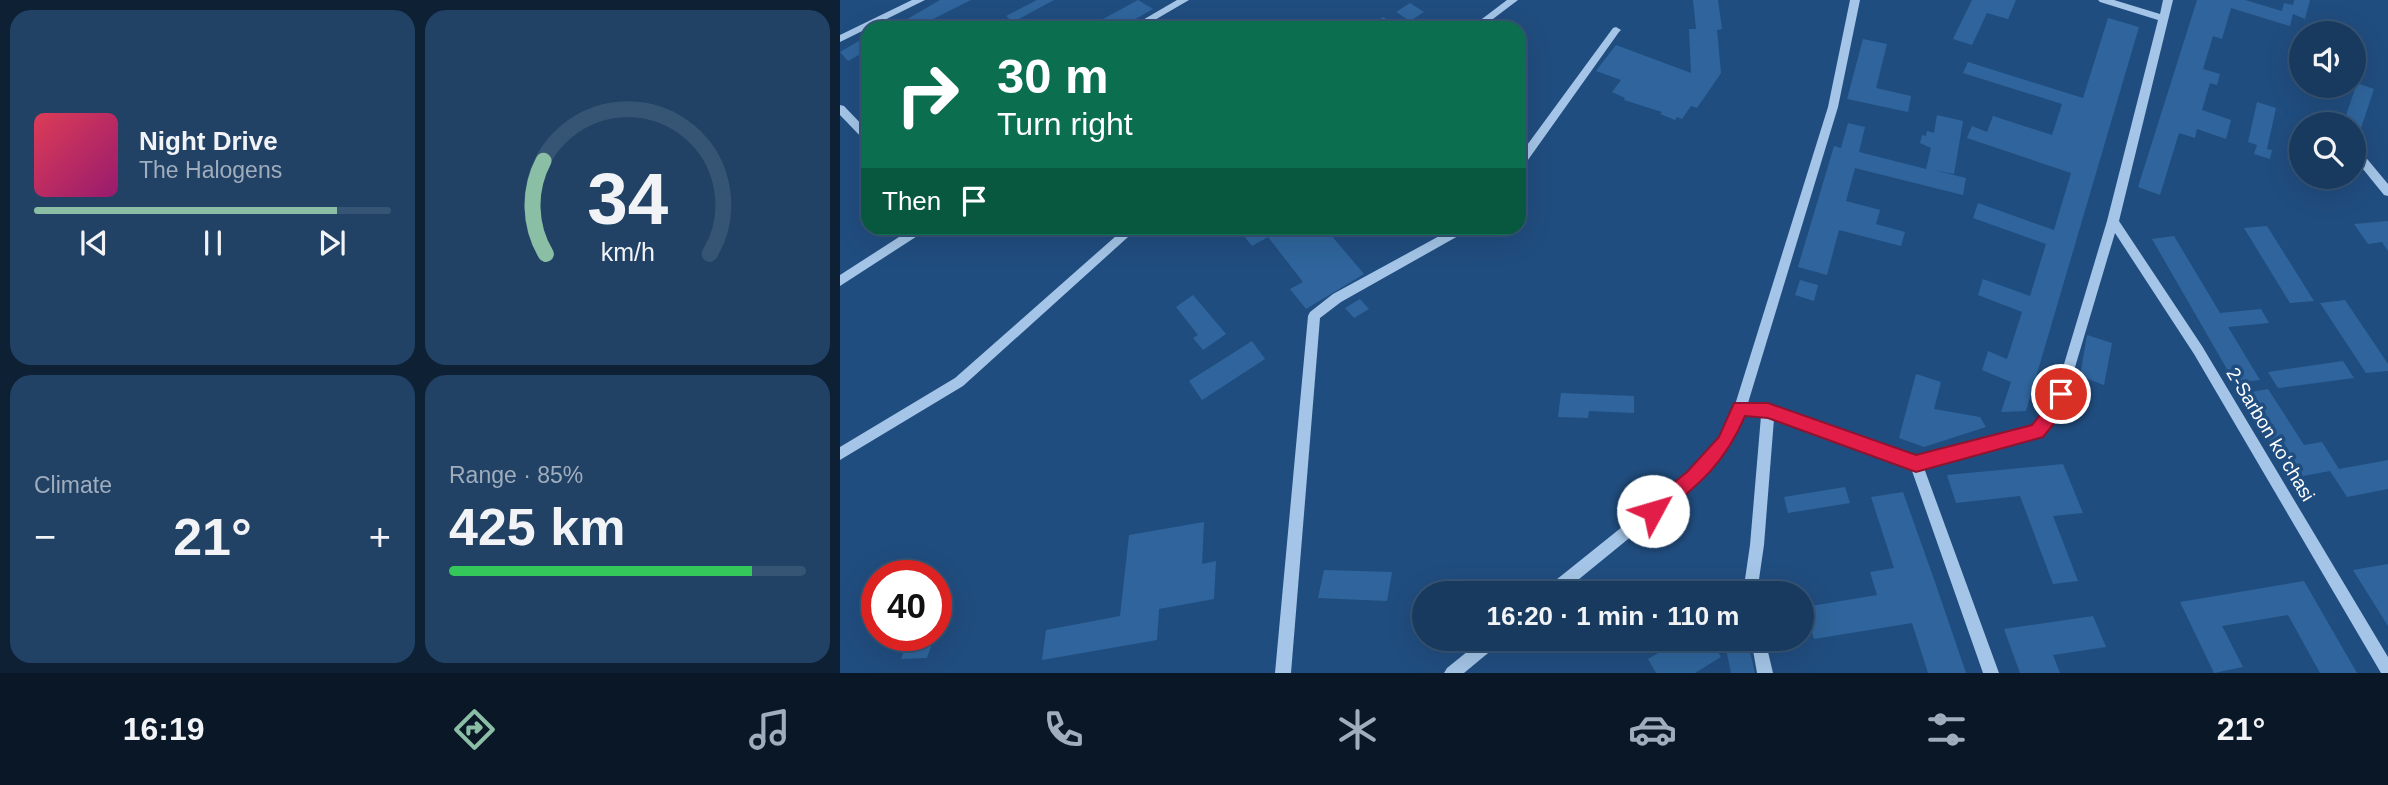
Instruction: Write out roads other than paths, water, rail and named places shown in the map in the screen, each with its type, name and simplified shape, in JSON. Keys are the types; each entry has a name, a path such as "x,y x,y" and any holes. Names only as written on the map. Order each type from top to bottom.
{"street":[{"path":"877,21 920,0"},
{"path":"1146,21 1184,0"},
{"path":"1484,21 1513,0"},
{"path":"1565,581 1693,478 1725,442 1740,408 1833,107 1855,0"},
{"path":"2104,0 2164,18"},
{"path":"1740,408 1768,411 1916,464 2037,431 2051,415 2061,394 2113,221 2168,0"},
{"path":"840,39 861,29"},
{"path":"1526,154 1616,30"},
{"path":"840,109 861,130"},
{"path":"2366,165 2388,192"},
{"name":"2-Sarbon koʻchasi","path":"2113,221 2198,350 2388,671"},
{"path":"840,281 910,235"},
{"path":"840,454 959,382 1124,235"},
{"path":"1283,673 1314,316 1337,298 1450,235"},
{"path":"1752,581 1768,411"},
{"path":"1916,464 1991,673"},
{"path":"1452,673 1479,651"},
{"path":"1760,651 1765,673"}]}
